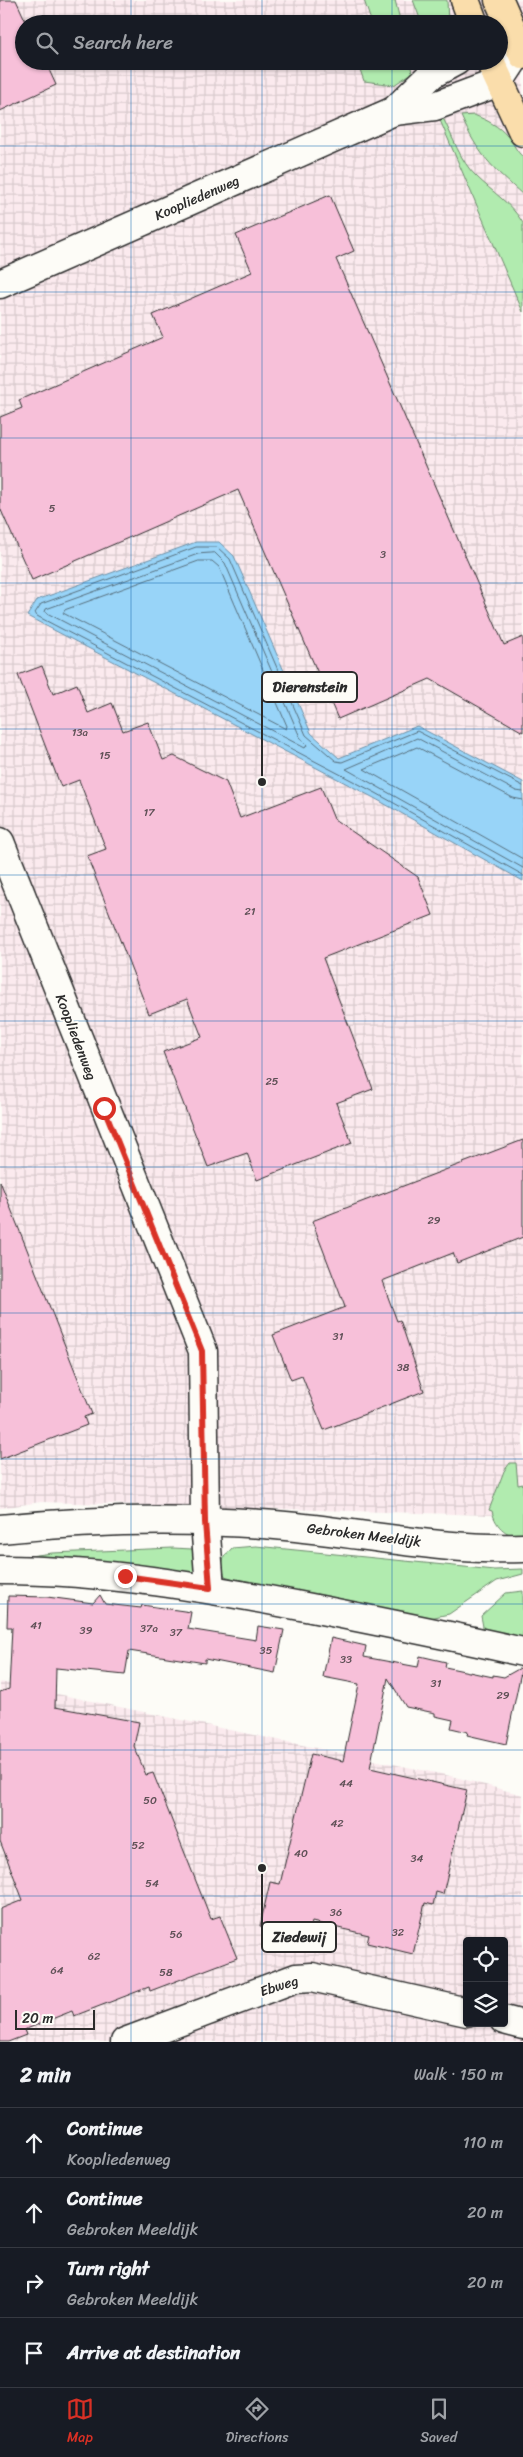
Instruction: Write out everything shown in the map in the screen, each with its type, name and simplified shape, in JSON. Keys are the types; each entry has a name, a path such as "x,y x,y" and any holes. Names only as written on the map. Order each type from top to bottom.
{"main road":[{"path":"465,0 471,15"},
{"path":"499,0 503,15"},
{"path":"508,31 514,51"},
{"path":"495,72 523,132"}],"street":[{"name":"Koopliedenweg","path":"394,111 432,74 439,70"},
{"name":"Koopliedenweg","path":"0,284 394,111 435,106 495,72"},
{"name":"Koopliedenweg","path":"0,842 202,1351 205,1522"},
{"name":"Gebroken Meeldijk","path":"0,1529 132,1520 205,1522 294,1527 455,1546 523,1548"},
{"path":"205,1522 210,1588"},
{"path":"0,1570 54,1570 125,1576 210,1588 523,1652"},
{"name":"Ebweg","path":"125,2042 296,1978 312,1977 463,2011"},
{"path":"508,2021 523,2024"}],"shaded area":[{"path":"0,0 523,0 523,1516 41,1502 0,1508"},
{"path":"0,1682 455,1777 523,1795 523,2042 0,2042"}],"green space":[{"path":"364,0 395,0 399,15 369,15"},
{"path":"413,0 447,0 448,15 419,15"},
{"path":"360,70 412,70 412,73 394,85 364,81"},
{"path":"474,115 488,121 501,130 523,157 523,195 494,168 473,141 461,116"},
{"path":"439,118 443,118 461,156 470,170 507,204 523,223 523,312"},
{"path":"510,1463 516,1463 518,1485 523,1484 523,1536 512,1535 503,1530 496,1522 492,1511 489,1510 504,1471"},
{"path":"256,1546 494,1570 523,1569 523,1574 497,1581 449,1614 430,1618 250,1584 225,1576 221,1567 224,1557 232,1548"},
{"path":"173,1548 192,1549 198,1561 193,1574 0,1560 52,1553"},
{"path":"523,1591 523,1635 520,1639 484,1632 481,1616 506,1593"}],"water":[{"path":"196,542 219,542 234,556 311,733 339,758 417,726 523,782 523,881 374,798 27,616 37,600"}],"building":[{"path":"0,0 16,0 23,15 15,15 15,70 49,70 56,85 0,111"},
{"path":"330,195 354,251 336,259 504,645 523,637 523,732 430,679 338,719 238,490 32,580 0,508 0,417 22,408 19,400 163,337 153,315 252,272 236,235"},
{"path":"42,666 53,694 77,684 88,713 112,703 123,731 148,722 163,760 174,756 226,782 240,818 321,787 334,819 418,877 433,915 323,958 373,1089 336,1103 352,1143 257,1180 247,1153 208,1167 163,1052 202,1037 187,999 149,1014 87,856 106,849 79,780 61,787 18,675"},
{"path":"523,1140 523,1237 457,1263 453,1253 382,1281 397,1321 400,1320 424,1391 324,1430 302,1376 291,1380 273,1335 345,1307 312,1221"},
{"path":"0,1181 92,1414 84,1417 87,1425 0,1459"},
{"path":"100,1595 105,1604 141,1608 142,1605 191,1612 188,1629 256,1640 258,1626 284,1630 275,1673 205,1659 205,1663 129,1651 125,1675 56,1668 55,1707 139,1722 134,1746 146,1775 153,1773 211,1919 220,1916 237,1958 150,1991 149,1987 74,2016 72,2011 24,2030 26,2035 8,2042 0,2042 0,1909 23,1900 0,1841 0,1692 9,1689 12,1627 7,1627 8,1596 47,1597 93,1603"},
{"path":"331,1638 366,1646 364,1657 418,1667 420,1656 446,1662 445,1667 493,1677 493,1675 504,1677 522,1667 506,1744 467,1735 468,1732 451,1728 453,1720 435,1716 435,1713 406,1707 388,1678 370,1768 467,1790 443,1894 436,1892 433,1905 425,1903 413,1954 367,1943 369,1935 312,1922 308,1937 260,1926 270,1882 280,1884 311,1754 343,1761 359,1684 323,1677"}],"place":[{"name":"Dierenstein","path":"262,782"},
{"name":"Ziedewij","path":"262,1868"}],"route":[{"path":"104,1108 202,1351 205,1522 210,1588 125,1576"}]}
